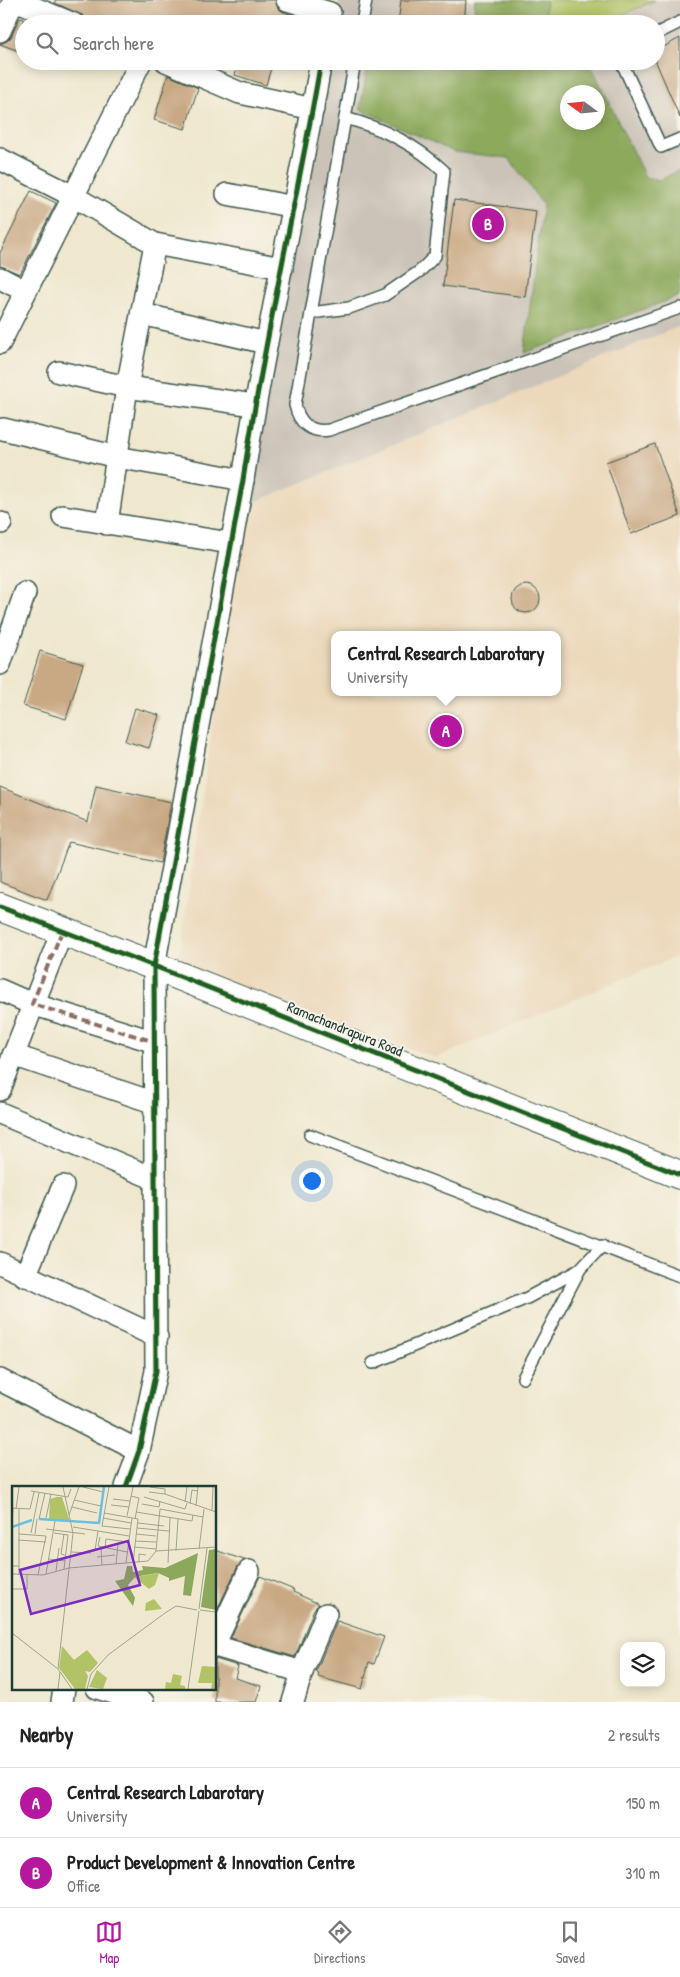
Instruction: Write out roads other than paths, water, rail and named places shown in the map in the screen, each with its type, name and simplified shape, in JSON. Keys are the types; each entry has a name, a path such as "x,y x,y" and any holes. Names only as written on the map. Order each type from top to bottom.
{"street":[{"path":"0,31 14,0 52,15"},
{"path":"287,0 330,12"},
{"path":"0,343 136,70"},
{"path":"187,70 240,92 313,109"},
{"path":"126,1486 139,1451 156,1371 154,966 243,480 254,405 320,70"},
{"path":"0,159 73,196 155,244 282,268"},
{"path":"227,194 294,207"},
{"path":"107,524 127,386 155,244"},
{"path":"0,278 25,291"},
{"path":"142,314 266,343"},
{"path":"59,372 127,386 254,405"},
{"path":"4,429 117,457 243,480"},
{"path":"63,516 230,544"},
{"path":"0,664 25,593"},
{"name":"Ramachandrapura Road","path":"0,907 154,966 680,1175"},
{"path":"0,1090 62,931"},
{"path":"0,990 32,1004 155,1042"},
{"path":"13,1055 155,1103"},
{"path":"0,1113 155,1179"},
{"path":"25,1276 63,1186"},
{"path":"0,1263 157,1337"},
{"path":"0,1380 139,1451"},
{"path":"216,1642 249,1571"},
{"path":"293,1702 302,1672 326,1614"},
{"path":"216,1644 302,1672"},
{"path":"104,1690 143,1702"}],"lane":[{"path":"364,15 366,0"},
{"path":"665,30 680,22"},
{"path":"353,70 295,405 301,422 314,430 322,431 347,424 680,308"},
{"path":"625,70 661,147 680,139"},
{"path":"311,313 349,308 385,295 420,271 435,256 444,171 414,146 392,134 369,124 345,118"},
{"path":"310,1135 603,1245 680,1276"},
{"path":"524,1378 580,1270 603,1245"},
{"path":"374,1363 527,1298 580,1270"}],"place":[{"name":"Product Development & Innovation Centre","path":"488,224"},
{"name":"Central Research Labarotary","path":"446,731"}]}
